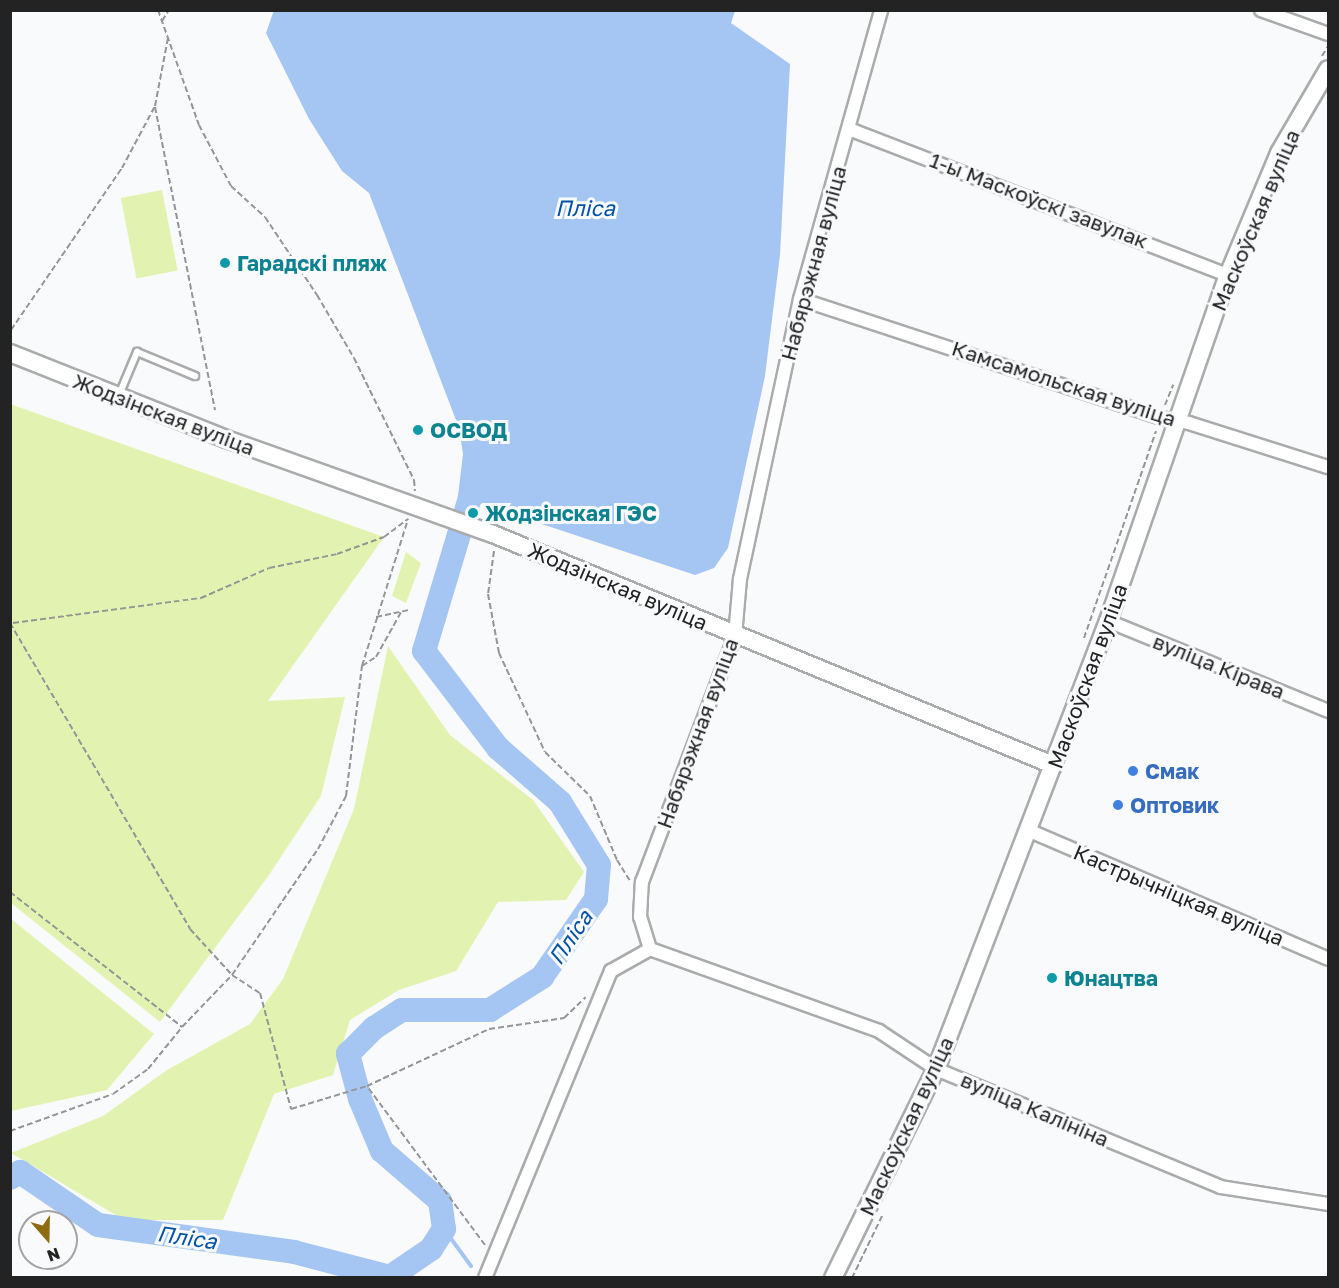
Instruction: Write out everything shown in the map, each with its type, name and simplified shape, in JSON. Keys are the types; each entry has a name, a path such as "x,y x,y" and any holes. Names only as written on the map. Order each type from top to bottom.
{"main road":[{"name":"Маскоўская вуліца","path":"833,1278 936,1069 1030,831 1108,621 1228,275 1279,153 1329,69"},
{"name":"Жодзінская вуліца","path":"10,353 412,512 450,518 494,534 735,636 1053,765"}],"street":[{"name":"Набярэжная вуліца","path":"650,948 640,917 642,882 735,636 740,579 800,299 881,10"},
{"path":"1261,10 1329,34"},
{"name":"1-ы Маскоўскі завулак","path":"849,129 1228,275"},
{"name":"Камсамольская вуліца","path":"800,299 1161,418 1176,420 1329,467"},
{"name":"вуліца Кірава","path":"1108,621 1329,711"},
{"name":"Кастрычніцкая вуліца","path":"1030,831 1329,959"},
{"path":"485,1278 495,1259 611,971 650,948"},
{"name":"вуліца Калініна","path":"650,948 879,1031 936,1069 1221,1187 1329,1204"}],"lane":[{"path":"119,396 137,352 195,376"}],"path":[{"path":"10,1131 113,1094 148,1069 182,1027 232,975 318,849 346,796 362,666 375,617 412,512 414,480 354,358 265,217 231,186 199,125 158,10"},
{"path":"162,21 169,10"},
{"path":"11,330 122,168 155,106 168,37"},
{"path":"155,106 215,410"},
{"path":"412,512 384,537 337,554 268,568 201,598 11,623 190,929 232,975 260,993 291,1109 367,1086 489,1029 564,1018 588,995"},
{"path":"494,551 488,594 500,653 545,752 590,796 617,860 641,898"},
{"path":"375,617 408,610"},
{"path":"362,666 381,650 401,612"},
{"path":"10,892 182,1027"},
{"path":"367,1086 495,1259"}],"green space":[{"path":"162,190 178,270 136,279 121,198"},
{"path":"10,404 384,537 268,701 345,697 321,796 269,875 160,1022 11,903"},
{"path":"406,552 421,563 406,603 392,596"},
{"path":"388,646 450,735 533,800 584,872 566,900 498,902 456,971 399,990 350,1020 333,1075 274,1094 223,1220 124,1220 11,1153 103,1116 167,1070 250,1024 283,979 354,809"},
{"path":"10,918 154,1034 107,1090 11,1111"}],"water":[{"name":"Пліса","path":"274,10 735,11 731,23 790,64 780,255 765,376 728,548 714,568 695,575 458,496 463,454 459,428 369,193 342,171 309,119 266,33"}],"waterway":[{"name":"Пліса","path":"10,1178 20,1172 98,1225 294,1252 390,1277 431,1249 444,1229 440,1201 382,1151 360,1099 348,1054 374,1028 402,1010 490,1010 542,977 596,899 599,865 560,802 498,748 424,651 478,471"},
{"path":"444,1229 471,1266"}],"place":[{"name":"Гарадскі пляж","path":"225,263"},
{"name":"ОСВОД","path":"418,430"},
{"name":"Жодзінская ГЭС","path":"473,513"},
{"name":"Смак","path":"1133,771"},
{"name":"Оптовик","path":"1118,805"},
{"name":"Юнацтва","path":"1052,978"}]}
